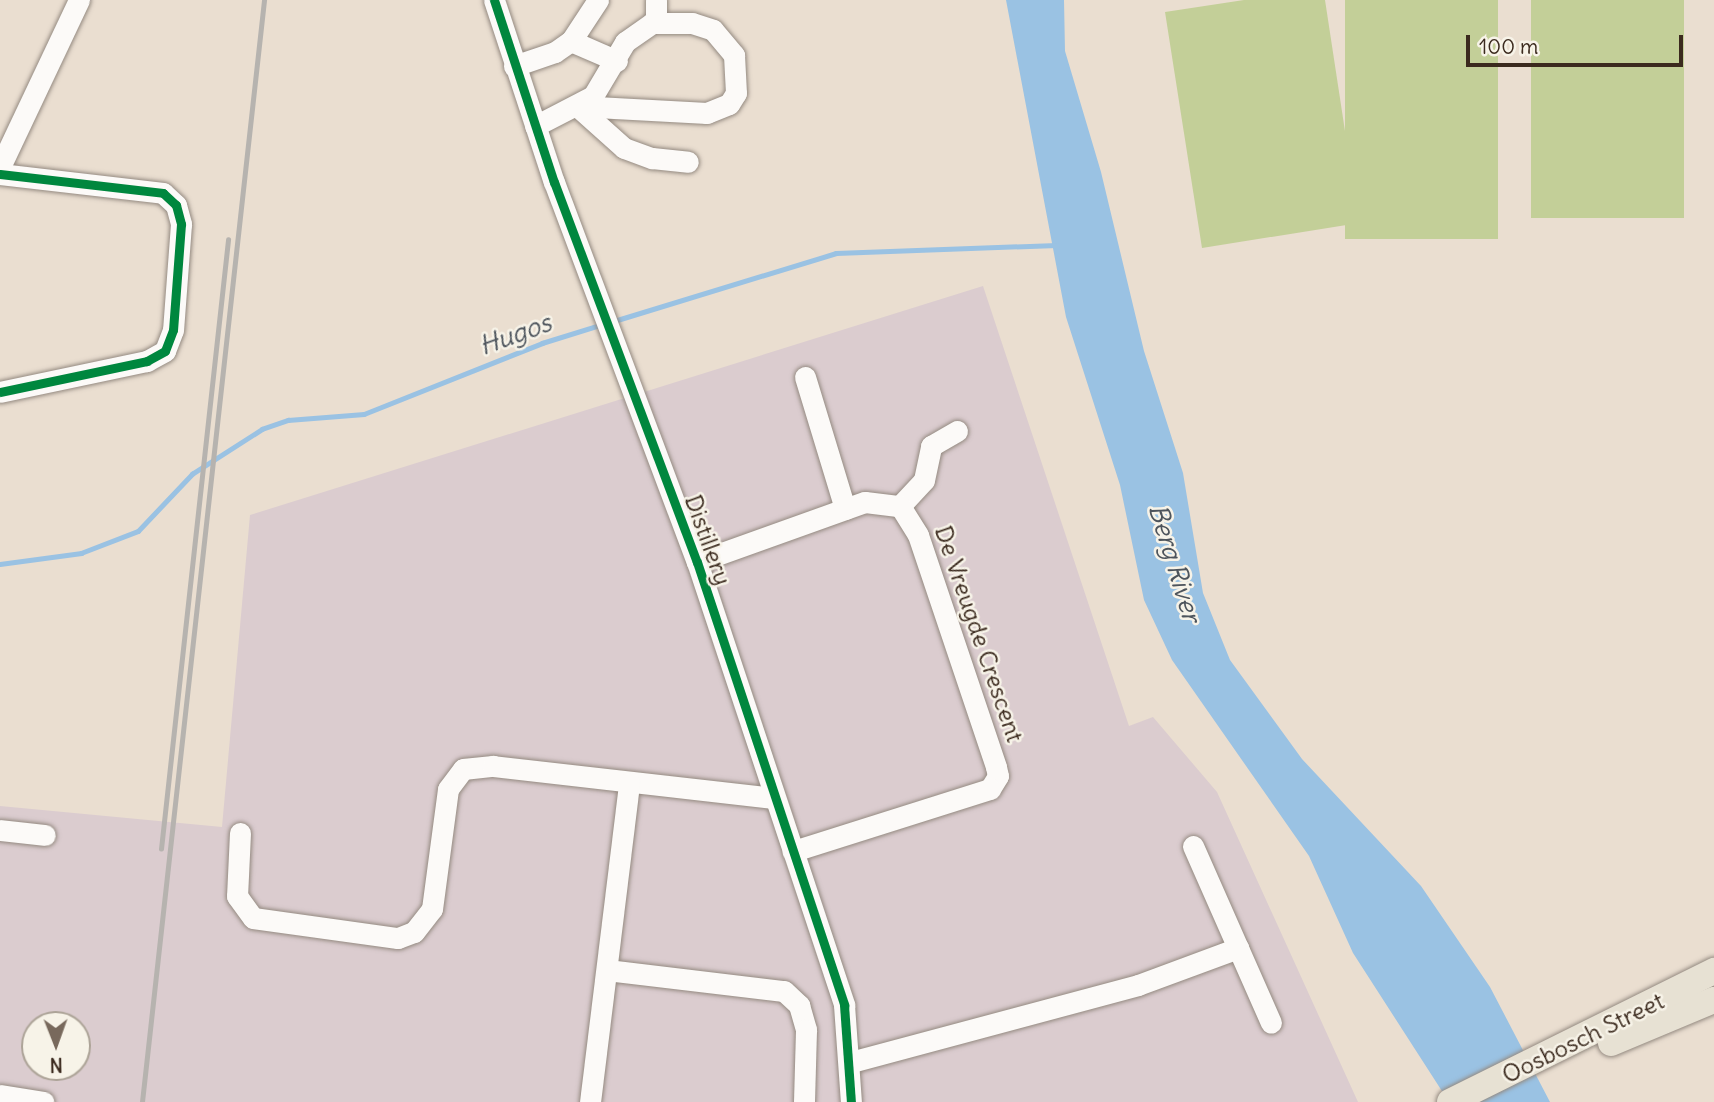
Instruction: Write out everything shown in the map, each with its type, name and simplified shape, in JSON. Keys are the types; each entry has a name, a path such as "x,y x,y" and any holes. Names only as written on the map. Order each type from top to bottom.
{"main road":[{"name":"Oosbosch Street","path":"1490,1102 1627,1026 1714,971"},
{"name":"Oosbosch Street","path":"1450,1102 1627,1026 1714,1000"}],"street":[{"path":"0,167 79,0"},
{"name":"Distillery","path":"494,0 535,126 697,562 844,1004 851,1062 850,1102"},
{"path":"514,66 555,52 571,41 598,0"},
{"path":"656,0 656,23"},
{"path":"535,126 593,96 635,31 656,23 692,23 713,30 726,41 738,78 729,104 683,114 577,106"},
{"path":"571,41 617,61"},
{"path":"577,106 624,148 652,158 688,162"},
{"path":"0,174 163,193 176,205 181,224 173,330 165,351 147,361 0,392"},
{"path":"805,377 845,509"},
{"path":"697,562 845,509 885,501 900,506 924,480 931,446 957,431"},
{"name":"De Vreugde Crescent","path":"793,851 990,789 998,776 918,535 900,506"},
{"path":"240,833 237,896 253,918 398,938 414,933 432,909 448,789 463,769 493,766 775,798"},
{"path":"590,1102 629,783"},
{"path":"0,830 45,835"},
{"path":"1193,846 1271,1023"},
{"path":"851,1062 1138,985 1238,948"},
{"path":"607,970 785,991 799,1005 805,1022 804,1102"},
{"path":"0,1095 43,1102"}],"shaded area":[{"path":"983,286 1129,726 1153,717 1217,792 1358,1102 0,1102 0,806 222,827 250,515"}],"green space":[{"path":"1244,0 1325,0 1359,223 1202,248 1165,12"},
{"path":"1345,0 1498,0 1498,239 1345,239"},
{"path":"1531,0 1684,0 1684,218 1531,218"}],"water":[{"name":"Berg River","path":"1006,0 1064,0 1065,51 1101,172 1144,351 1183,473 1203,593 1230,660 1302,759 1421,886 1490,987 1550,1102 1449,1102 1353,953 1309,856 1172,660 1144,600 1120,485 1066,317"}],"waterway":[{"name":"Hugos","path":"614,321 836,253 1057,245"},
{"name":"Hugos","path":"0,564 81,553 138,531 192,474 262,429 288,420 364,414 542,343 603,324"}],"railway":[{"path":"142,1102 264,0"},
{"path":"161,849 228,240"}],"cycle path":[{"path":"494,0 554,182 697,562 844,1005 851,1102"},
{"path":"0,174 163,193 176,205 181,224 173,330 165,351 147,361 0,392"}]}
